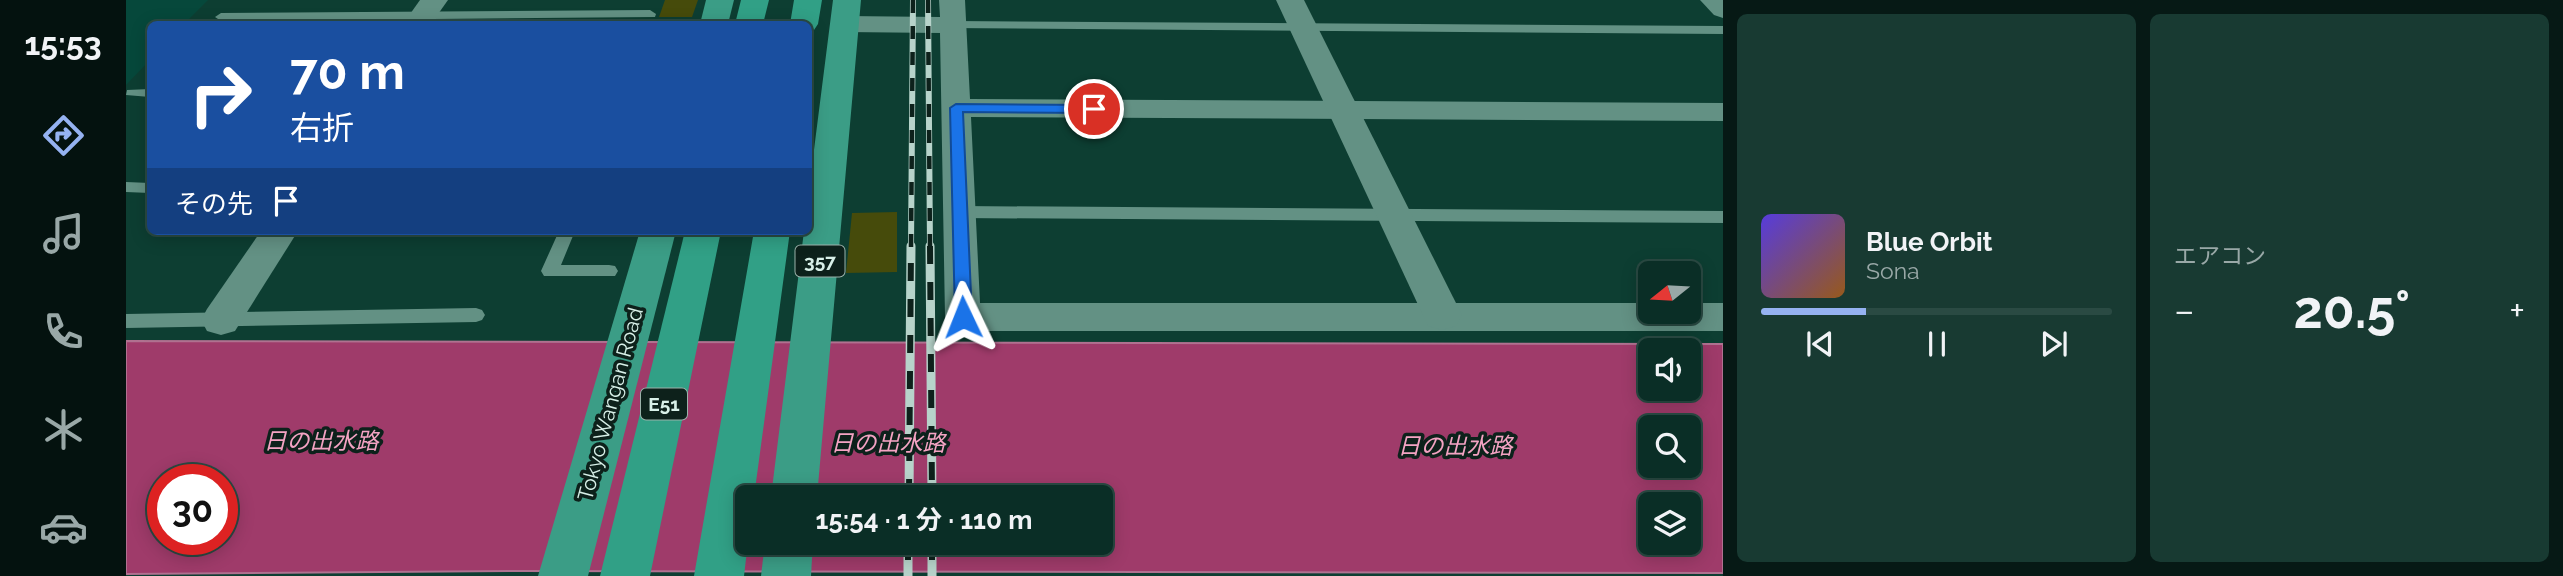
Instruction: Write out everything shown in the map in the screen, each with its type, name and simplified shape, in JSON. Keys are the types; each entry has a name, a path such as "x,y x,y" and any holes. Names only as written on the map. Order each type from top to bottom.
{"highway":[{"path":"715,21 720,0"},
{"path":"751,21 755,0"},
{"path":"804,21 808,0"},
{"name":"357","path":"795,485 846,12"},
{"name":"Tokyo Wangan Road","path":"563,576 657,235"},
{"name":"E51","path":"625,576 702,235"},
{"path":"719,576 771,235"},
{"path":"786,576 788,555"}],"street":[{"path":"1713,0 1723,10"},
{"path":"846,12 953,12 963,317 1723,317"},
{"path":"1297,14 1442,315"},
{"path":"956,108 1723,112"},
{"path":"221,320 277,235"}],"lane":[{"path":"220,17 425,13 649,19 656,0"},
{"path":"953,12 1297,14 1723,30"},
{"path":"132,93 147,93"},
{"path":"126,187 147,187"},
{"path":"960,212 1723,217"},
{"path":"565,235 550,271 608,271"},
{"path":"126,321 476,315"}],"shaded area":[{"path":"126,0 208,0 187,21 147,21 147,63 126,85"}],"green space":[{"path":"665,0 698,0 692,17 659,17"},
{"path":"897,212 897,272 846,273 852,213"}],"water":[{"name":"日の出水路","path":"126,341 1638,344 1638,401 1701,401 1701,344 1723,344 1723,573 520,571 126,574"}],"railway":[{"path":"911,247 913,0"},
{"path":"928,0 930,247"},
{"path":"909,485 911,246"},
{"path":"930,246 932,485"},
{"path":"908,555 908,576"},
{"path":"932,555 932,576"}],"route":[{"path":"963,317 956,108 1094,109"}]}
